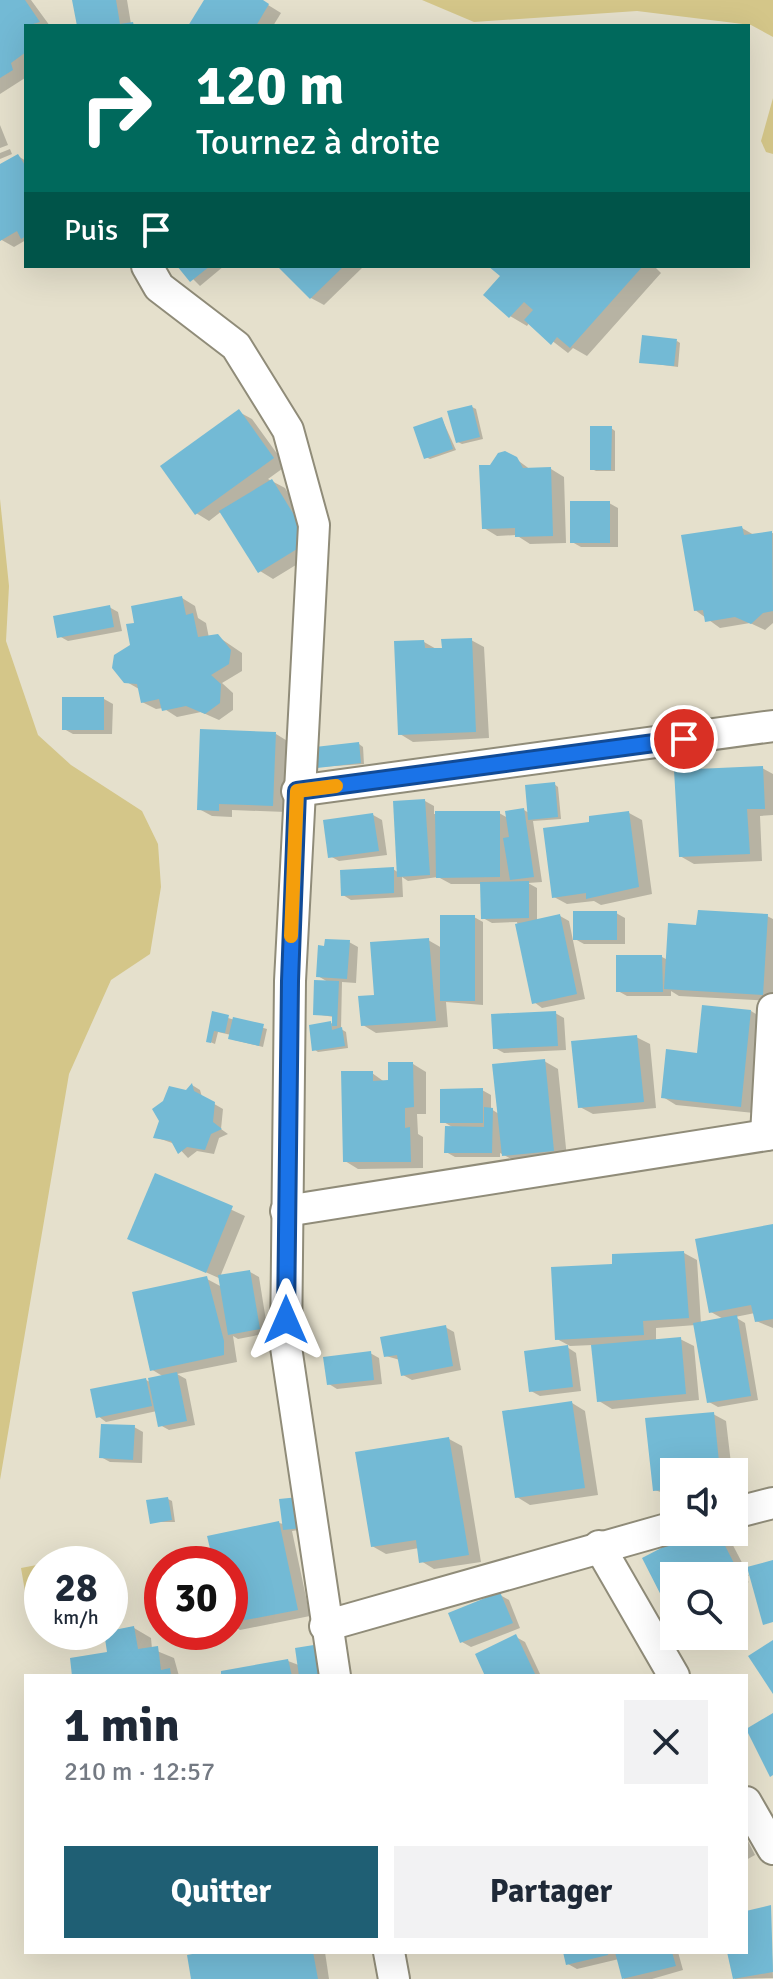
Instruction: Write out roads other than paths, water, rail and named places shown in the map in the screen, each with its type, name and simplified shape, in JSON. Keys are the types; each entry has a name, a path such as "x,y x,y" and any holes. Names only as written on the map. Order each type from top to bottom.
{"street":[{"path":"148,268 159,287 236,346 288,430 314,525 297,791 286,1211 286,1347 325,1626 335,1674"},
{"path":"297,791 773,726"},
{"path":"286,1211 770,1134 773,1009"},
{"path":"748,1509 773,1503"},
{"path":"325,1626 660,1531"},
{"path":"599,1546 673,1674"},
{"path":"748,1805 773,1849"},
{"path":"389,1954 394,1979"}]}
